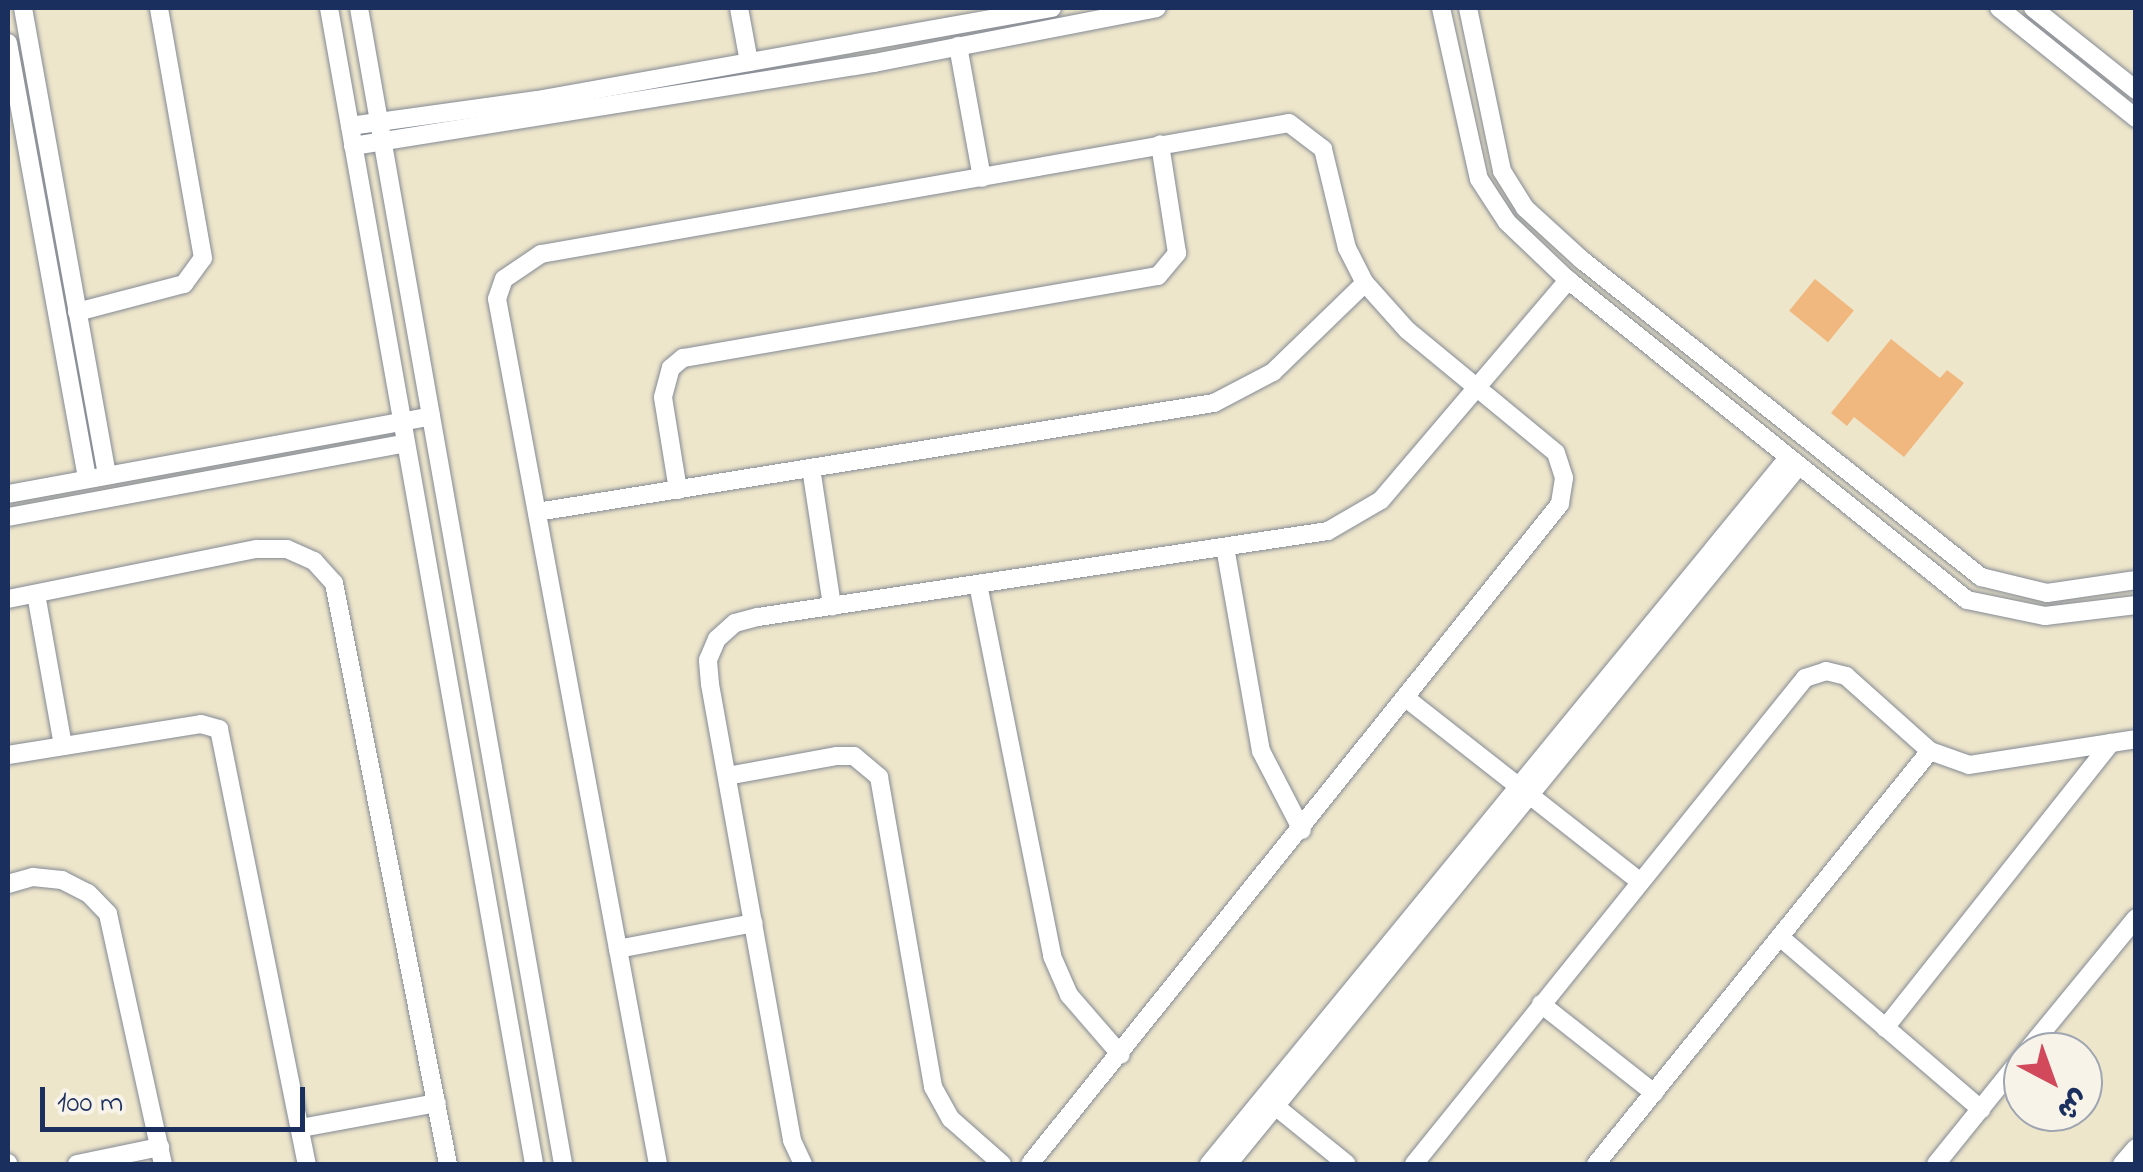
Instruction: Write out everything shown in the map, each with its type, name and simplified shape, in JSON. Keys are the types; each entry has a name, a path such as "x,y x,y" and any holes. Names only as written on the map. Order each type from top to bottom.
{"street":[{"path":"23,8 108,474"},
{"path":"77,312 184,284 203,258 160,8"},
{"path":"329,8 534,1164"},
{"path":"359,8 563,1164"},
{"path":"739,8 748,62"},
{"path":"350,126 870,42 1052,8"},
{"path":"354,146 874,62 1157,8"},
{"path":"1441,8 1479,179 1506,222 1568,280 1945,587 1992,610 2046,616 2136,604"},
{"path":"1468,8 1494,150 1512,190 1540,224 1697,357 1962,565 2002,586 2046,593 2136,580"},
{"path":"2000,8 2136,118"},
{"path":"2033,8 2136,90"},
{"path":"870,42 874,62"},
{"path":"8,44 87,477"},
{"path":"958,46 982,178"},
{"path":"658,1164 497,300 519,264 541,254 1288,123 1309,132 1324,149 1348,248 1366,283 1407,330 1556,454 1564,478 1560,504 1030,1164"},
{"path":"678,490 663,397 671,368 683,358 1158,276 1177,253 1160,144"},
{"path":"803,1164 792,1140 708,660 717,638 734,623 1328,531 1367,512 1568,280"},
{"path":"537,512 1214,403 1273,372 1366,283"},
{"path":"1682,375 1697,357"},
{"path":"8,494 431,416"},
{"path":"8,517 404,444"},
{"path":"1209,1164 1524,791 1792,464"},
{"path":"811,468 832,606"},
{"path":"1225,547 1261,751 1302,830"},
{"path":"8,599 256,549 287,549 314,561 334,584 448,1164"},
{"path":"978,584 1052,956 1069,994 1120,1055"},
{"path":"2046,593 2046,616"},
{"path":"36,594 63,746"},
{"path":"435,608 465,602"},
{"path":"1414,1164 1805,678 1826,671 1846,676 1930,751 1969,765 2136,738"},
{"path":"1407,698 1640,882"},
{"path":"8,754 201,724 219,729 308,1164"},
{"path":"1885,1028 2111,743"},
{"path":"1596,1164 1930,751"},
{"path":"727,776 854,756 879,777 933,1087 951,1119 1002,1164"},
{"path":"1228,1164 1524,791"},
{"path":"8,884 62,880 88,893 108,914 162,1156 77,1164"},
{"path":"2043,1032 2136,918"},
{"path":"618,949 754,923"},
{"path":"1780,937 1980,1109"},
{"path":"1542,1004 1654,1093"},
{"path":"1936,1164 2003,1081"},
{"path":"300,1128 436,1103"},
{"path":"1275,1106 1348,1164"},
{"path":"2122,1164 2136,1148"}],"building":[{"path":"1815,279 1854,310 1828,342 1789,311"},
{"path":"1891,339 1940,378 1947,370 1964,383 1904,457 1854,417 1847,426 1831,413"}]}
